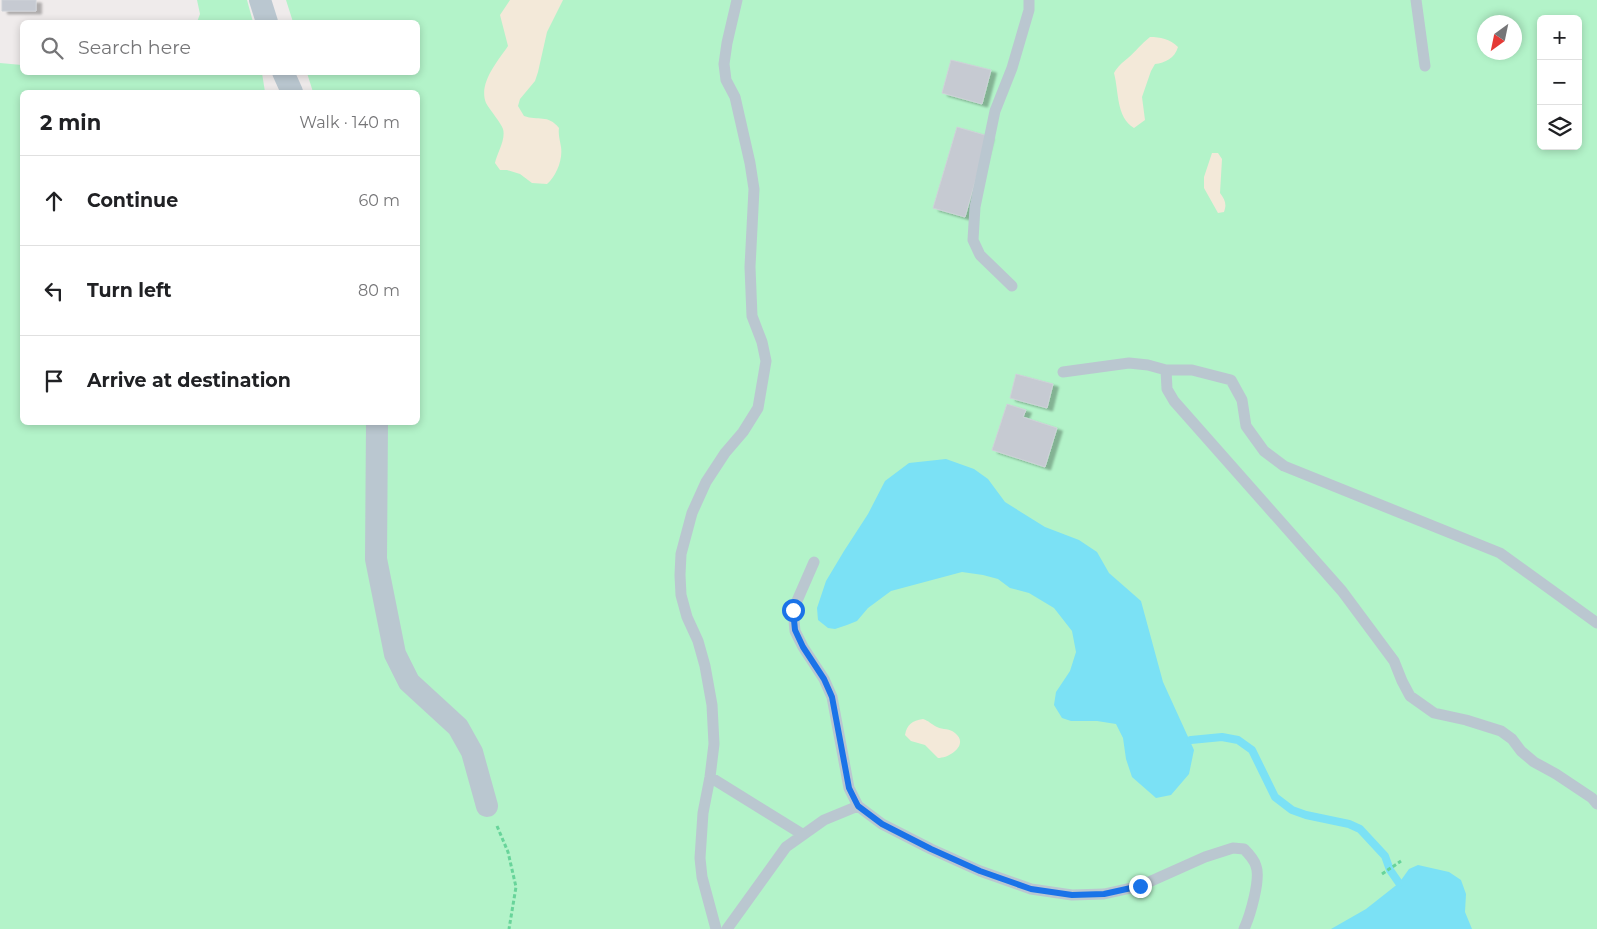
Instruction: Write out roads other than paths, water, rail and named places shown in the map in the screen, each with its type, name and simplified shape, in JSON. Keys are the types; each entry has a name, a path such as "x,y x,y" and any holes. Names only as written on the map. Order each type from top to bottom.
{"street":[{"path":"260,0 266,20"},
{"path":"284,75 291,90"},
{"path":"377,425 376,559 395,654 409,682 458,727 472,752 487,806"}],"lane":[{"path":"716,929 702,877 700,858 703,813 714,744 712,704 698,641 686,617 681,595 681,554 692,513 706,482 725,452 743,432 758,408 766,361 762,342 752,316 750,267 754,189 735,97 726,80 724,64 737,0"},
{"path":"1012,286 980,255 973,240 975,206 996,110 1012,68 1028,10 1028,0"},
{"path":"1416,0 1425,66"},
{"path":"1064,372 1129,363 1148,365 1166,370 1192,370 1231,380 1242,400 1246,426 1264,451 1284,466 1500,553 1597,623"},
{"path":"1166,370 1167,389 1174,401 1342,591 1394,661 1410,696 1434,713 1502,731 1512,739 1520,751 1534,762 1556,774 1592,798 1597,804"},
{"path":"814,562 793,610 795,630 803,647 824,679 832,697 849,788 858,806 882,824 980,871 1031,889 1072,895 1104,894 1140,886 1205,857 1233,848 1244,849 1257,867 1256,884 1248,921 1244,929"},
{"path":"710,777 802,834"},
{"path":"727,929 786,847 824,820 858,806"}],"water":[{"path":"946,459 974,469 988,479 1005,502 1045,527 1079,540 1097,552 1109,573 1141,601 1163,682 1194,750 1189,774 1171,795 1156,798 1132,777 1126,759 1123,738 1116,724 1097,721 1071,721 1062,718 1054,705 1056,692 1070,671 1076,652 1072,631 1054,608 1029,593 1010,588 998,579 962,572 891,591 868,608 857,621 835,629 828,628 818,620 817,608 826,581 868,514 885,481 909,463"},
{"path":"1418,865 1449,872 1461,880 1466,894 1465,912 1472,929 1331,929 1366,909 1399,883 1409,869"}],"waterway":[{"path":"1191,740 1222,737 1238,740 1252,750 1275,797 1292,810 1306,815 1349,824 1360,829 1385,856 1390,870 1399,883"}]}
